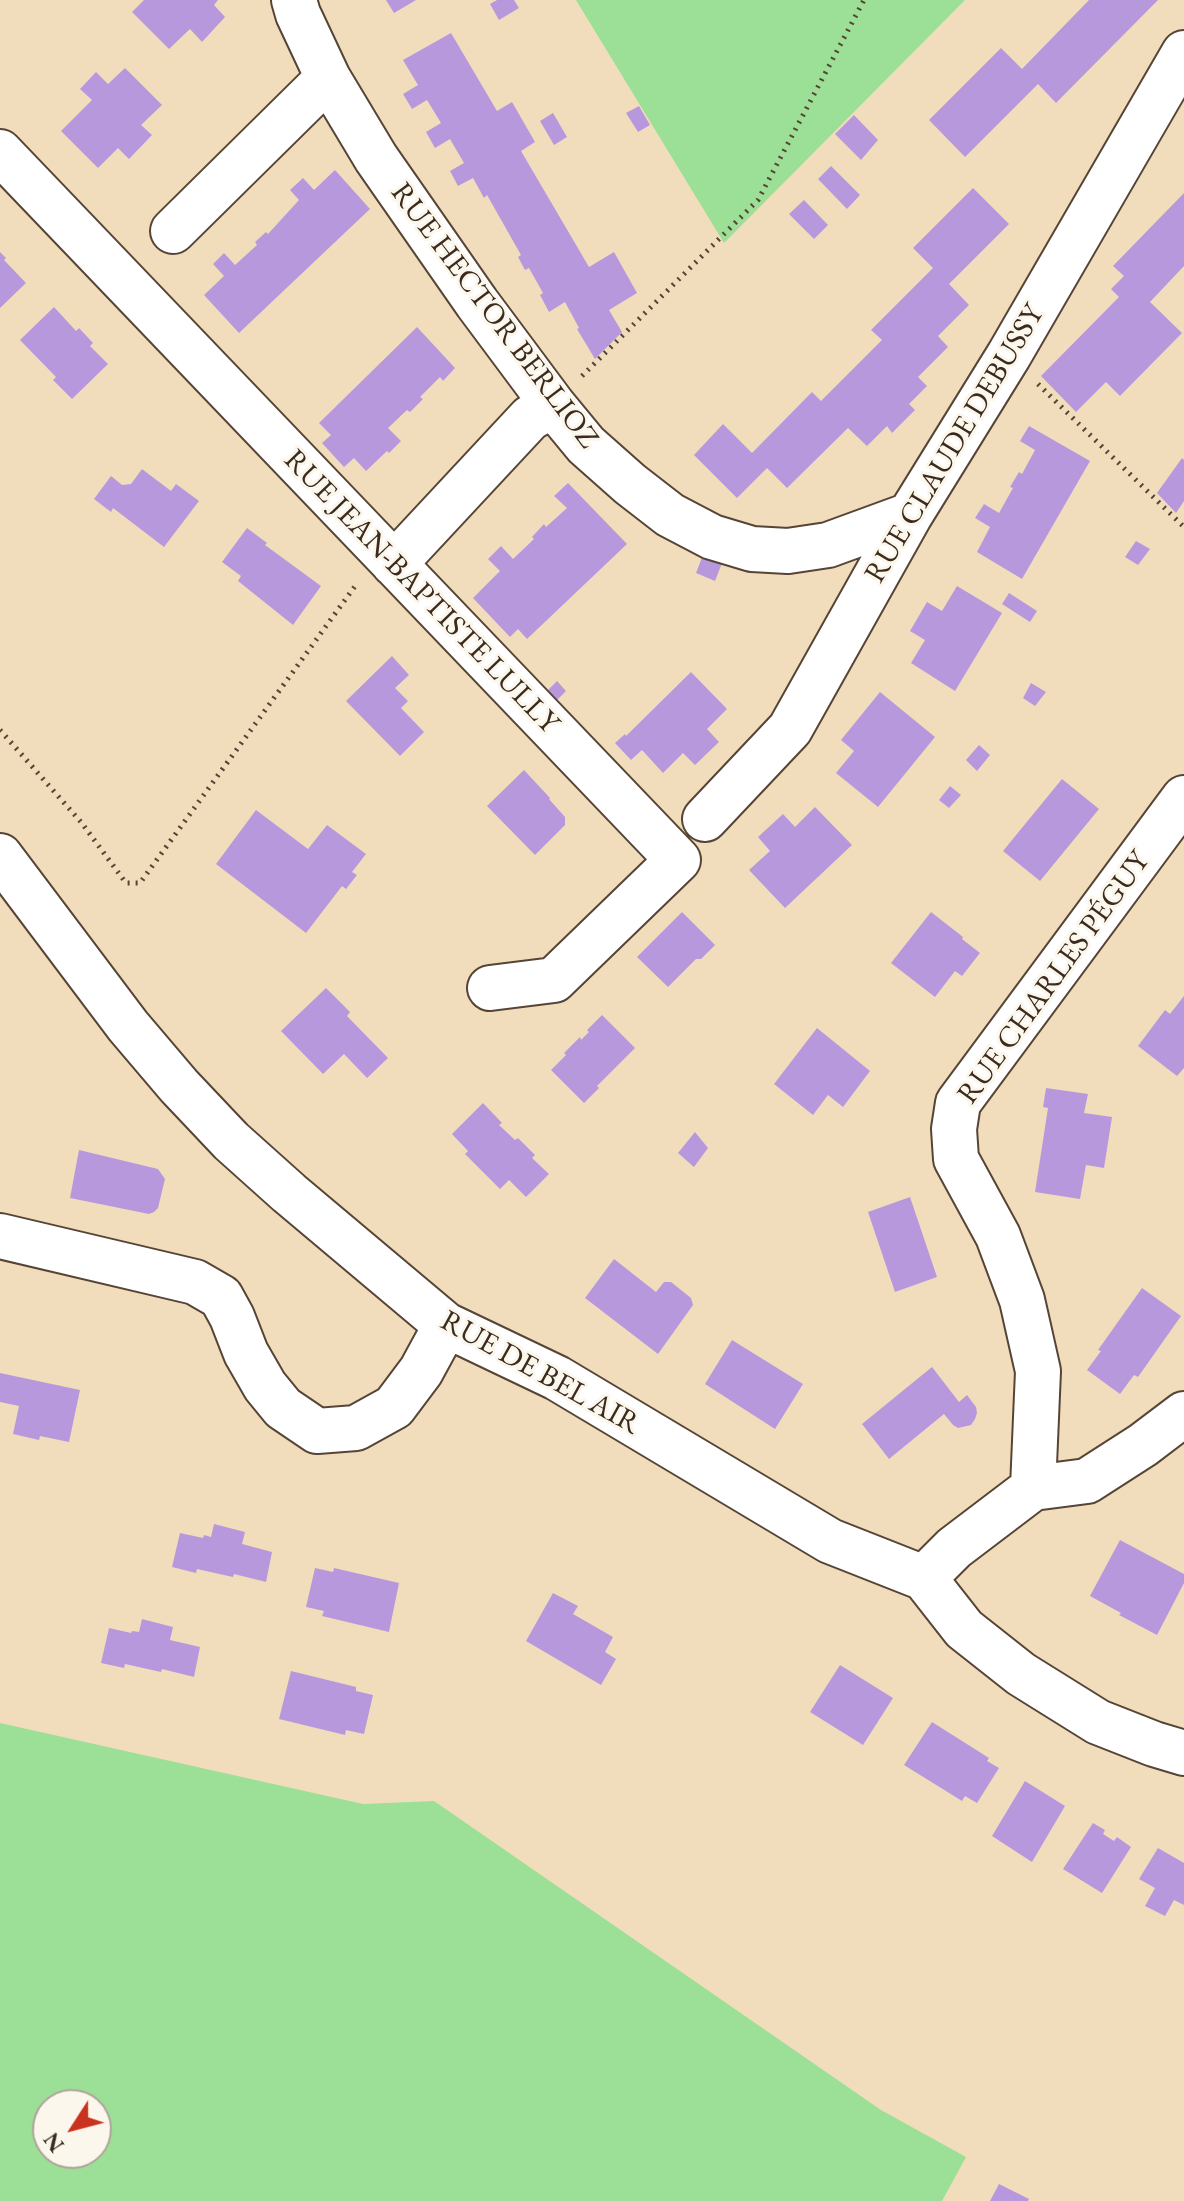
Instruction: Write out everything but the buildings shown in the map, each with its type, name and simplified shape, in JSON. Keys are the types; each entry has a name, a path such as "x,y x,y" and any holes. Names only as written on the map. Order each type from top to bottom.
{"street":[{"name":"RUE HECTOR BERLIOZ","path":"294,0 328,78 376,158 553,405 586,445 630,484 670,515 712,537 752,549 788,551 828,545 910,515"},
{"path":"173,231 328,78"},
{"name":"RUE CLAUDE DEBUSSY","path":"705,819 790,729 910,515 1178,81"},
{"name":"RUE JEAN-BAPTISTE LULLY","path":"0,152 376,572 678,860 554,980 490,988"},
{"path":"376,572 530,418 553,405"},
{"name":"RUE CHARLES PÉGUY","path":"1033,1488 1038,1371 1022,1300 998,1236 956,1159 954,1129 958,1103 1184,798"},
{"name":"RUE DE BEL AIR","path":"0,856 128,1026 231,1141 446,1325 557,1378 830,1541 924,1578"},
{"path":"0,1236 195,1282 221,1297 246,1353 265,1386 283,1408 317,1431 356,1428 394,1407 421,1371 446,1325"},
{"path":"1184,1414 1087,1481 1033,1488 954,1548 924,1578 964,1629 1021,1674 1098,1722 1184,1753"}],"path":[{"path":"553,405 758,200 864,0"},
{"path":"1009,355 1184,527"},
{"path":"0,730 81,822 126,883 140,883 376,572"}],"green space":[{"path":"576,0 965,0 724,243"},
{"path":"0,1723 363,1804 434,1801 881,2110 966,2157 942,2201 0,2201"}]}
